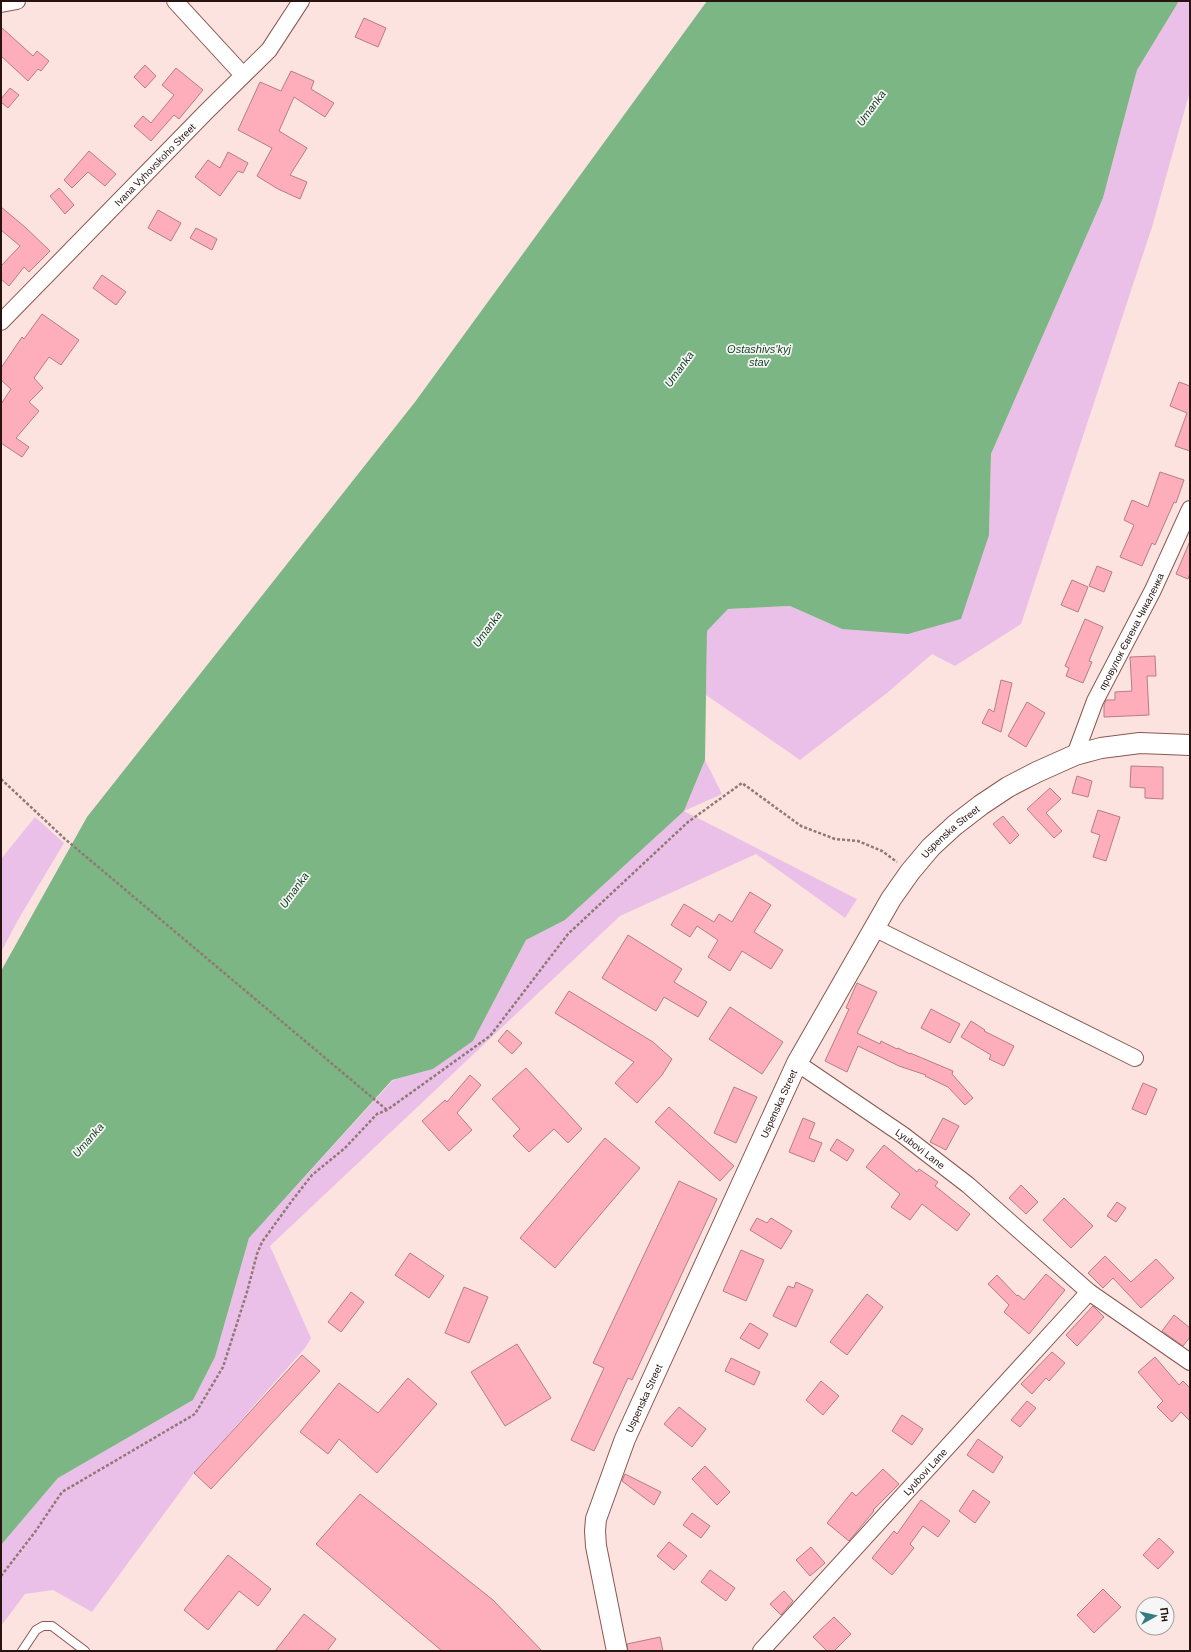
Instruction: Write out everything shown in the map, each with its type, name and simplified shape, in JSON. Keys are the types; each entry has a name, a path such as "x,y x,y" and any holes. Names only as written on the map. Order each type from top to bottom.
{"street":[{"path":"175,1 243,75"},
{"name":"Ivana Vyhovskoho Street","path":"1,322 269,50 301,1"},
{"name":"провулок Євгена Чикаленка","path":"1075,755 1095,701 1153,590 1190,509"},
{"name":"Uspenska Street","path":"617,1651 596,1546 595,1532 596,1519 625,1439 797,1063 891,899 910,872 931,847 955,825 1008,787 1037,772 1075,755 1101,748 1140,742 1190,745"},
{"path":"874,928 1135,1058"},
{"name":"Lyubovi Lane","path":"797,1063 903,1135 968,1185 1089,1292 1190,1362"},
{"name":"Lyubovi Lane","path":"761,1651 1089,1292"}],"lane":[{"path":"22,1651 36,1630 43,1626 52,1626 85,1651"}],"path":[{"path":"1,778 65,839 387,1110"},
{"path":"1,1576 35,1532 62,1492 195,1414 223,1367 247,1292 257,1254 265,1238 312,1175 345,1148 377,1114 387,1110 490,1036 568,934 688,822 742,783 801,826 835,839 858,841 882,850 910,872"}],"shaded area":[{"path":"1179,1 1190,1 1190,91 1152,227 1021,624 955,666 932,654 887,693 800,760 706,695 707,631 728,609 790,606 842,629 989,535 991,454 1103,198 1137,70"},
{"path":"705,760 722,794 684,811"},
{"path":"684,811 857,899 845,918 756,854 620,916 270,1246 311,1338 305,1348 194,1473 92,1612 53,1590 25,1594 1,1626 1,1545 58,1478 193,1400 215,1357 249,1238 393,1080 433,1069 473,1041 526,940 565,920"},
{"path":"35,817 64,843 18,920 1,952 1,859"}],"water":[{"name":"Ostashivs'kyj stav","path":"707,1 1179,1 1137,70 1103,198 991,454 989,535 961,619 908,634 842,629 790,606 728,609 707,631 705,760 684,811 565,920 526,940 473,1041 433,1069 392,1080 249,1238 215,1357 193,1400 58,1478 1,1545 1,971 87,817 415,402"}],"building":[{"path":"364,18 386,28 378,47 355,37"},
{"path":"1,27 33,56 37,51 49,61 41,71 38,69 28,81 1,56"},
{"path":"145,65 156,76 145,88 134,77"},
{"path":"176,68 203,90 179,119 174,115 151,141 134,126 143,116 151,123 174,95 162,85"},
{"path":"291,71 314,81 311,89 334,103 325,117 294,97 279,131 307,148 290,175 307,182 300,199 278,189 257,176 272,148 238,130 260,82 281,91"},
{"path":"10,88 19,95 8,108 1,102 1,99"},
{"path":"89,151 116,174 105,186 88,172 72,188 64,180"},
{"path":"228,152 248,163 243,173 238,171 220,196 195,177 208,160 220,168"},
{"path":"59,188 74,205 65,214 50,196"},
{"path":"1,207 50,251 29,272 24,267 9,286 1,279 1,266 20,246 1,230"},
{"path":"158,210 181,223 171,241 148,228"},
{"path":"196,228 217,239 212,250 190,238"},
{"path":"102,275 126,292 116,305 93,288"},
{"path":"42,314 79,340 61,365 49,357 34,378 43,388 29,402 39,411 16,438 29,447 22,457 1,443 1,404 11,389 1,380 1,368 22,337 24,339"},
{"path":"1179,382 1190,386 1190,451 1175,446 1187,413 1170,406"},
{"path":"1160,472 1184,480 1176,503 1174,502 1155,545 1152,543 1142,566 1120,557 1134,525 1124,520 1132,500 1148,507"},
{"path":"1190,541 1190,573 1188,579 1176,574"},
{"path":"1097,566 1112,572 1104,592 1089,586"},
{"path":"1072,580 1088,587 1078,612 1061,605"},
{"path":"1085,619 1103,627 1089,661 1092,662 1083,683 1066,676 1069,668 1065,666"},
{"path":"1155,656 1156,676 1147,676 1149,715 1104,717 1104,705 1106,700 1115,700 1115,692 1132,691 1130,657"},
{"path":"1001,680 1012,683 1001,732 982,723 989,709 994,712"},
{"path":"1027,702 1045,713 1026,747 1008,736"},
{"path":"1131,766 1163,767 1163,799 1145,798 1145,788 1130,787"},
{"path":"1077,776 1092,781 1088,797 1072,793"},
{"path":"1050,788 1061,799 1046,813 1062,831 1054,838 1027,809"},
{"path":"1098,810 1120,817 1106,861 1093,857 1100,835 1091,832"},
{"path":"1003,816 1019,835 1010,844 993,824"},
{"path":"750,892 771,905 754,932 783,950 771,969 742,951 730,971 708,957 718,940 697,926 690,937 671,925 684,904 714,922 719,914 732,922"},
{"path":"628,935 682,969 674,982 707,1002 698,1017 664,997 656,1011 602,978"},
{"path":"857,983 877,992 857,1033 880,1044 881,1041 897,1049 898,1048 953,1071 952,1074 973,1098 965,1105 948,1087 925,1076 926,1075 899,1066 858,1046 847,1072 825,1061 849,1009 846,1008"},
{"path":"569,991 653,1042 672,1059 662,1075 637,1103 615,1083 634,1062 555,1013"},
{"path":"730,1007 783,1042 762,1074 709,1039"},
{"path":"931,1009 960,1024 950,1043 921,1028"},
{"path":"971,1021 985,1030 984,1031 1014,1046 1004,1066 989,1059 991,1055 961,1037"},
{"path":"507,1030 522,1043 512,1054 498,1041"},
{"path":"526,1068 582,1129 568,1143 554,1129 529,1152 513,1136 520,1129 492,1099"},
{"path":"470,1075 481,1085 457,1113 472,1130 449,1151 422,1121 445,1100 447,1102"},
{"path":"1143,1083 1157,1089 1146,1115 1132,1109"},
{"path":"734,1087 757,1097 736,1143 714,1133"},
{"path":"669,1107 734,1166 720,1181 655,1122"},
{"path":"803,1118 815,1123 809,1138 822,1143 814,1162 789,1152"},
{"path":"943,1118 959,1126 946,1150 930,1142"},
{"path":"605,1138 640,1168 555,1268 520,1238"},
{"path":"837,1139 854,1150 847,1161 830,1150"},
{"path":"884,1145 917,1172 919,1169 938,1182 935,1186 970,1214 957,1231 922,1204 910,1220 891,1207 900,1194 866,1167"},
{"path":"679,1181 717,1199 632,1380 628,1378 594,1451 571,1440 604,1368 593,1363"},
{"path":"1021,1185 1038,1202 1026,1214 1009,1198"},
{"path":"1064,1198 1093,1226 1071,1248 1043,1220"},
{"path":"1117,1202 1126,1208 1116,1222 1107,1216"},
{"path":"757,1218 767,1223 771,1218 792,1231 781,1249 750,1230"},
{"path":"741,1250 764,1260 746,1301 723,1291"},
{"path":"410,1253 444,1276 429,1298 395,1275"},
{"path":"1105,1256 1131,1282 1156,1259 1174,1278 1141,1308 1113,1278 1103,1288 1088,1273"},
{"path":"1046,1274 1065,1290 1029,1334 1004,1312 1009,1305 988,1284 997,1275 1017,1296 1018,1295 1024,1300"},
{"path":"796,1282 813,1290 796,1327 773,1316 788,1286 794,1288"},
{"path":"464,1287 488,1297 469,1343 445,1333"},
{"path":"351,1292 364,1302 341,1332 328,1322"},
{"path":"867,1294 883,1307 847,1355 830,1342"},
{"path":"1093,1306 1104,1317 1077,1346 1066,1335"},
{"path":"1174,1315 1190,1328 1190,1337 1183,1346 1162,1331"},
{"path":"750,1323 768,1334 759,1349 740,1338"},
{"path":"517,1344 551,1398 505,1426 471,1372"},
{"path":"1052,1352 1065,1363 1049,1381 1046,1378 1032,1394 1021,1384"},
{"path":"302,1355 320,1371 211,1489 194,1473"},
{"path":"1155,1357 1179,1385 1183,1381 1190,1388 1190,1421 1181,1412 1172,1422 1157,1407 1163,1401 1138,1372"},
{"path":"731,1358 760,1372 754,1385 725,1371"},
{"path":"408,1378 437,1404 377,1473 339,1439 328,1454 300,1432 339,1383 378,1413"},
{"path":"821,1381 839,1396 823,1415 806,1400"},
{"path":"1027,1401 1036,1408 1020,1427 1011,1420"},
{"path":"679,1407 706,1429 692,1447 664,1424"},
{"path":"902,1415 923,1429 912,1445 892,1431"},
{"path":"978,1439 1003,1457 993,1473 967,1455"},
{"path":"705,1466 730,1492 717,1505 692,1479"},
{"path":"883,1469 899,1484 873,1510 874,1511 849,1541 827,1523 852,1492 856,1496"},
{"path":"625,1474 661,1492 654,1505 622,1481"},
{"path":"973,1490 990,1502 975,1523 959,1511"},
{"path":"360,1494 493,1600 542,1651 442,1651 316,1544"},
{"path":"921,1500 950,1521 938,1537 923,1526 910,1544 914,1548 892,1575 872,1558 894,1531 897,1534"},
{"path":"692,1513 710,1526 701,1538 683,1525"},
{"path":"1159,1538 1174,1552 1158,1569 1143,1555"},
{"path":"669,1542 687,1556 674,1570 657,1556"},
{"path":"811,1547 825,1563 810,1576 796,1560"},
{"path":"228,1555 271,1589 258,1606 239,1591 208,1630 184,1610"},
{"path":"710,1570 735,1588 726,1601 701,1582"},
{"path":"1103,1589 1121,1607 1094,1633 1077,1615"},
{"path":"784,1591 793,1601 781,1615 770,1604"},
{"path":"304,1614 336,1639 327,1651 275,1651"},
{"path":"834,1617 851,1634 834,1651 827,1651 813,1637"},
{"path":"660,1637 663,1651 628,1651 627,1644"}],"water label":[{"name":"Umanka","path":"871,108"},
{"name":"Umanka","path":"679,369"},
{"name":"Umanka","path":"487,629"},
{"name":"Umanka","path":"294,890"},
{"name":"Umanka","path":"88,1140"}]}
